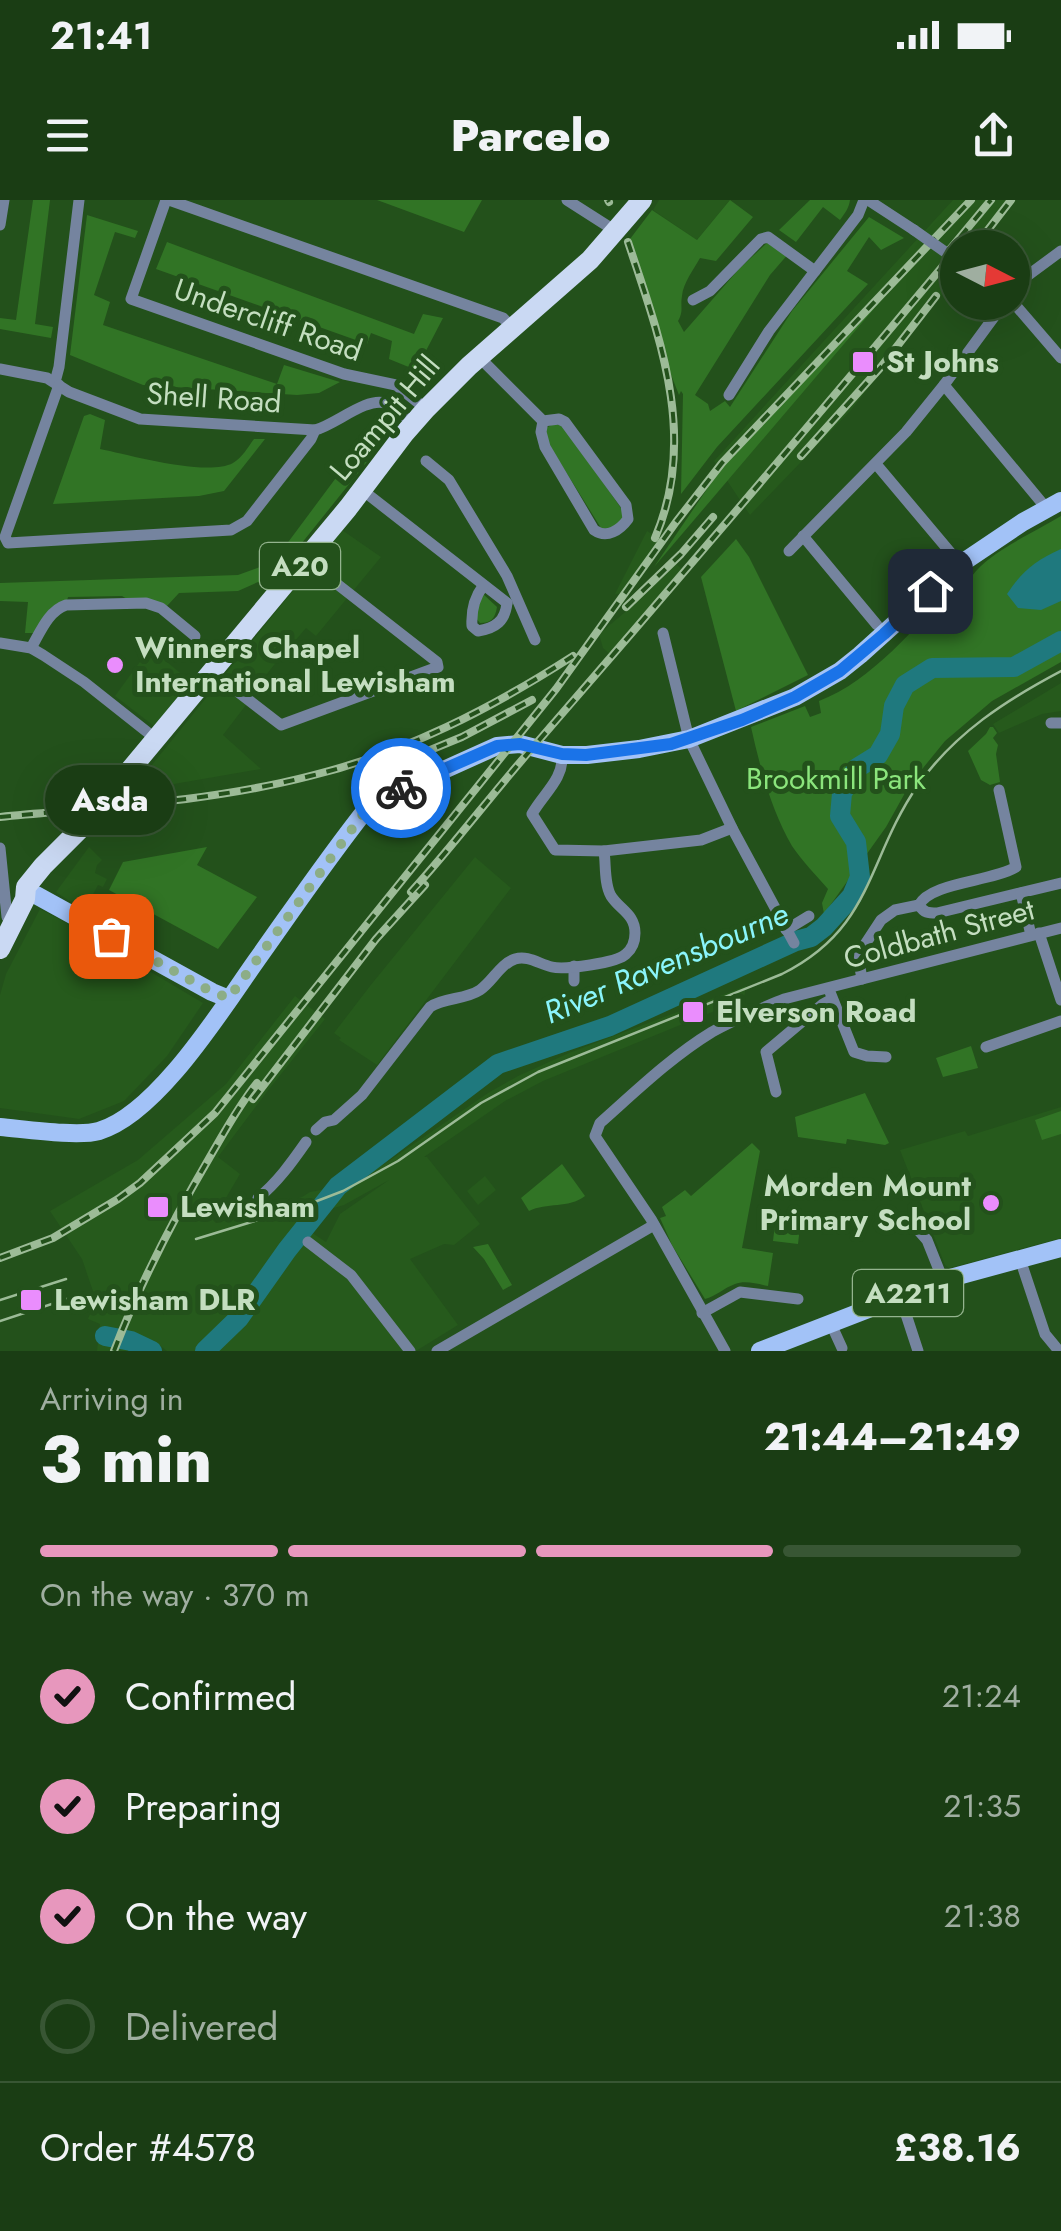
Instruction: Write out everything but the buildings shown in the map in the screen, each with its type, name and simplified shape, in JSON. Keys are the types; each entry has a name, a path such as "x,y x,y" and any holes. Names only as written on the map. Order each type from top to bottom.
{"highway":[{"name":"A20","path":"621,228 642,200"},
{"name":"Loampit Hill","path":"212,672 419,416 621,228"},
{"name":"A20","path":"110,794 212,672"},
{"path":"0,949 29,891 26,887 82,827"}],"main road":[{"path":"0,1127 82,1133 109,1127 136,1109 168,1079 221,1001 368,807 391,792 509,744 586,755 639,749 689,738 795,697 840,671 962,563 1054,505"},
{"path":"29,891 221,1001"},
{"name":"A2211","path":"760,1351 943,1280 1061,1248"}],"street":[{"path":"0,225 4,200"},
{"path":"78,200 57,383 5,536 8,543 231,530 247,521 311,440 314,430 375,402 419,416"},
{"path":"168,200 504,318 512,328"},
{"name":"Undercliff Road","path":"168,200 131,299 344,374 396,385 419,416"},
{"path":"567,200 621,228"},
{"path":"730,395 770,331 866,200 940,249"},
{"path":"694,300 710,291 760,240 768,238 815,271"},
{"path":"1030,274 1061,251"},
{"path":"789,551 876,464 944,385 992,320"},
{"path":"1028,320 1061,358"},
{"path":"479,357 543,421"},
{"name":"Shell Road","path":"0,369 47,378 68,392 140,420 314,430"},
{"path":"944,385 1054,505"},
{"path":"543,421 565,422 626,505 628,518 620,528 603,534 594,530 546,447 541,432 543,421"},
{"path":"426,461 449,480 507,576 512,601 535,640"},
{"path":"876,464 950,552"},
{"path":"361,489 483,586 512,601"},
{"path":"804,536 877,625"},
{"path":"212,672 281,725 438,667 437,662 305,560"},
{"path":"483,586 476,594 471,613 472,626 478,631 502,621 512,601"},
{"path":"31,648 52,613 66,605 146,604 160,608 195,636"},
{"path":"664,633 689,738 791,938 810,916"},
{"path":"0,644 31,648 84,682 156,739"},
{"path":"562,754 560,776 532,814 556,850 604,851 708,839 732,828"},
{"path":"862,979 860,952 881,920 894,910 919,906 932,892 1003,874 1016,867 999,790"},
{"path":"0,848 7,917"},
{"path":"316,1130 362,1095 430,1007 438,1002 482,989 514,959 555,968 619,959 630,950 635,931 631,916 609,892 604,851"},
{"path":"1,876 29,891"},
{"path":"919,906 924,912 937,913 1061,883"},
{"path":"1022,894 1061,1000"},
{"name":"Coldbath Street","path":"776,1092 766,1052 831,994 862,979 1061,928"},
{"path":"574,966 574,981"},
{"path":"725,1351 654,1225 595,1136 600,1124 709,1034 784,999 831,994 854,1052 886,1057"},
{"path":"986,1047 1061,1021"},
{"path":"258,1198 274,1186 306,1142"},
{"path":"912,1223 927,1240 943,1280"},
{"path":"437,1351 654,1225"},
{"path":"308,1242 351,1276 410,1351"},
{"path":"1020,1259 1045,1334 1059,1351"},
{"path":"702,1312 740,1292 798,1299"},
{"path":"900,1296 918,1351"},
{"path":"831,1324 845,1350"}],"shaded area":[{"path":"659,200 730,200 697,240 653,210"},
{"path":"953,200 1016,200 992,230 940,230 940,297 851,410 750,515 714,461"},
{"path":"342,530 381,557 316,636 306,628 288,649 280,643 271,654 278,660 223,735 261,769 134,787"},
{"path":"647,531 664,542 629,593 615,594"},
{"path":"676,564 687,573 613,657 603,648 599,634"},
{"path":"150,648 190,681 154,726 115,696"},
{"path":"1061,683 1061,711 1042,714 999,733 993,724"},
{"path":"89,847 102,860 95,873 107,879 103,887 98,885 86,908 56,892"},
{"path":"475,857 511,888 377,1065 334,1033"},
{"path":"40,909 203,1003 167,1056 124,1101 79,1119 0,1108 0,995 6,974"},
{"path":"746,986 744,999 543,1081 505,1101 424,1157 480,1224 454,1245 444,1244 410,1259 458,1325 416,1351 167,1351 153,1340 147,1351 97,1351 100,1324 88,1319 96,1300 82,1259 50,1211 138,1160 226,1084 295,996 325,1019 218,1157 240,1174 213,1220 216,1223 310,1192 342,1186 383,1165 488,1093 569,1053","holes":["389,1180 340,1214 326,1242 293,1220 344,1205"]},
{"name":"Morden Mount Primary School","path":"1061,1107 1061,1238 949,1268 900,1150 965,1131 968,1136"},
{"path":"485,1176 496,1190 478,1205 467,1191"}],"green space":[{"path":"33,200 50,200 35,324 53,327 51,338 0,329 0,318 16,320"},
{"path":"377,200 482,200 464,232"},
{"path":"730,200 753,217 716,261 700,258 692,271 683,291 678,321 684,332 769,241 789,253 770,275 695,395 708,404 710,411 725,401 730,407 792,311 869,217 904,238 881,250 869,237 847,271 868,284 717,447 681,494 683,394 681,391 679,395 668,367 630,239 652,210 697,240"},
{"path":"810,200 850,200 840,220 823,207 796,242 779,230"},
{"path":"87,215 138,231 135,238 115,232 94,295 110,302 103,325 277,384 284,365 340,382 319,393 297,395 143,385 70,355"},
{"path":"167,242 414,334 423,314 443,318 416,370 389,359 392,341 371,333 367,344 156,269"},
{"path":"884,297 654,567 722,467"},
{"path":"90,414 105,420 100,449 187,466 221,467 233,463 254,439 265,439 224,491 199,496 53,504 84,416"},
{"path":"555,423 565,428 623,511 623,518 612,529 601,528 546,440 546,428"},
{"path":"375,445 370,458 265,589 258,582 238,591 179,593 167,606 122,596 68,597 51,608 34,633 25,633 28,602 0,601 0,583 238,575 260,567 286,545 347,463"},
{"name":"Brookmill Park","path":"1061,516 1061,662 992,701 945,741 910,784 886,827 824,914 822,903 828,889 796,852 778,818 751,727 805,706 810,717 821,713 819,701 875,666 955,585 1001,551"},
{"path":"736,539 749,557 808,675 736,711 701,577"},
{"path":"482,593 497,607 492,619 480,623 475,617"},
{"path":"990,727 997,733 993,738 998,745 1000,782 990,785 981,780 968,751"},
{"path":"207,847 197,865 257,897 218,949 109,890 123,862"},
{"path":"971,1046 978,1068 943,1077 936,1058"},
{"path":"865,1093 889,1143 847,1139 846,1144 798,1137 795,1117"},
{"path":"1061,1111 1061,1134 1042,1140 1035,1120"},
{"path":"752,1143 760,1151 742,1248 773,1253 768,1286 739,1283 705,1299 672,1245 660,1218 666,1216 662,1207 685,1190 691,1196"},
{"path":"562,1164 585,1196 572,1203 529,1211 521,1198"},
{"path":"776,1215 801,1218 798,1244 773,1241"},
{"path":"488,1244 512,1285 503,1290 473,1247"}],"water":[{"path":"1061,549 1061,601 1041,610 1018,608 1007,594 1030,567"}],"waterway":[{"name":"River Ravensbourne","path":"205,1351 239,1318 338,1186 498,1064 610,1026 811,937 824,927 852,896 860,877 856,842 840,816 842,793 857,768 878,755 890,734 894,706 905,685 932,668 1014,667 1061,641"},
{"name":"River Ravensbourne","path":"105,1336 131,1341 152,1351"}],"tunnel":[{"path":"82,827 110,794"}],"tram line":[{"path":"196,1239 343,1191 398,1161 481,1103 538,1072 782,974 812,956 852,914 901,813 933,766 983,719 1061,671"},
{"path":"0,1300 66,1279"},
{"path":"0,1321 73,1297"}],"railway":[{"path":"0,1258 53,1238 118,1199 215,1113 556,689 722,463 971,200"},
{"path":"966,230 991,200"},
{"path":"988,230 1011,200"},
{"path":"628,242 662,351 674,426 667,501 655,538"},
{"path":"411,892 940,269"},
{"path":"801,456 881,367 936,296"},
{"path":"626,607 713,517"},
{"path":"0,817 195,798 272,785 345,766 447,727 573,656"},
{"path":"396,764 462,737 532,700"},
{"path":"253,1099 376,939 425,885"},
{"path":"114,1351 171,1227 227,1127 257,1083"}],"way so far":[{"path":"111,936 229,998 368,807 401,788"}],"place":[{"name":"St Johns","path":"863,362"},
{"name":"Winners Chapel International Lewisham","path":"115,665"},
{"name":"Asda","path":"111,936"},
{"name":"Elverson Road","path":"693,1012"},
{"name":"Morden Mount Primary School","path":"991,1203"},
{"name":"Lewisham","path":"158,1207"},
{"name":"Lewisham DLR","path":"31,1300"}],"route":[{"path":"401,788 497,746 520,744 586,755 671,744 742,720 795,697 840,671 930,591"}]}
